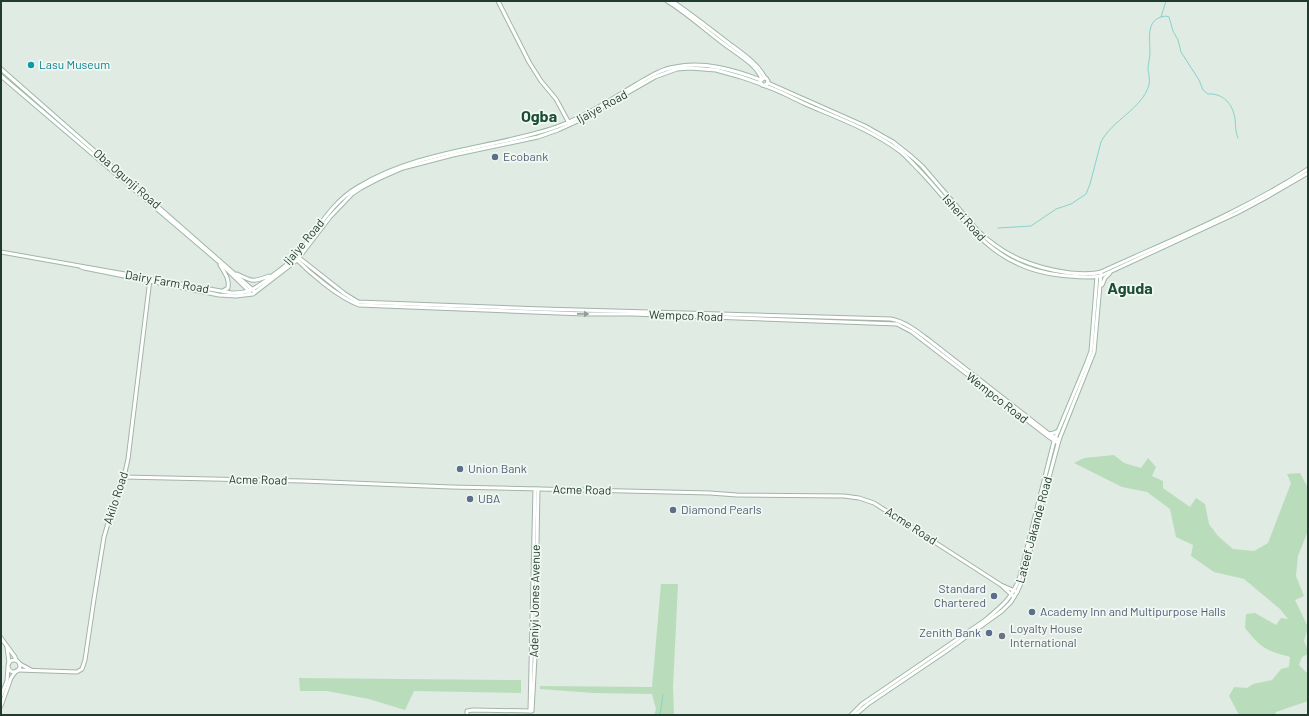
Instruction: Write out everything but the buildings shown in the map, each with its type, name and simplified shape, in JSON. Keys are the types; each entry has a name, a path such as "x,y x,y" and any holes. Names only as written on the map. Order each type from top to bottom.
{"main road":[{"path":"498,1 529,62 541,81 556,99 569,124"},
{"path":"667,1 742,57 757,71 763,81"},
{"path":"672,1 744,55 759,69 763,81"},
{"name":"Isheri Road","path":"646,81 673,67 693,64 729,70 768,83 874,130 893,142 931,177 986,239 1004,252 1024,262 1045,269 1099,275 1113,271 1237,213 1308,173"},
{"name":"Oba Ogunji Road","path":"1,70 46,108 152,203"},
{"name":"Oba Ogunji Road","path":"1,76 234,272 253,292"},
{"name":"Ijaiye Road","path":"253,292 297,258 338,207 361,188 404,168 453,155 538,137 558,130 646,81"},
{"name":"Isheri Road","path":"763,81 863,128 880,137 911,158"},
{"path":"44,112 46,108"},
{"name":"Isheri Road","path":"1099,275 1228,213 1308,169"},
{"name":"Oba Ogunji Road","path":"202,246 253,292"},
{"name":"Dairy Farm Road","path":"1,252 81,267 84,266 219,295 243,296 253,292"},
{"name":"Ijaiye Road","path":"253,292 273,275 297,258"},
{"name":"Wempco Road","path":"297,258 333,290 351,302 359,305 584,314 890,323 902,326 929,343 1054,439"},
{"path":"218,261 229,285 225,291 221,292"},
{"path":"1099,298 1105,278 1113,271"},
{"path":"234,272 248,280 255,282 273,275"},
{"name":"Lateef Jakande Road","path":"851,715 862,704 1000,609 1016,591 1024,577 1059,441 1092,358 1097,329 1099,275"},
{"name":"Lateef Jakande Road","path":"1016,591 1054,439 1091,351 1099,275"},
{"name":"Dairy Farm Road","path":"149,280 232,294 253,292"},
{"name":"Akilo Road","path":"17,671 77,672 82,669 85,660 104,537 113,506 124,477 134,408 149,280"},
{"name":"Wempco Road","path":"929,343 1054,439"},
{"path":"1049,434 1058,431"},
{"path":"1054,439 1059,441"},
{"name":"Acme Road","path":"124,477 303,481 451,487 710,493 737,495 844,496 859,498 886,509 1001,584 1016,591"},
{"name":"Adeniyi Jones Avenue","path":"467,715 467,711 473,710 531,711 535,657 536,489"},
{"path":"1001,584 1012,596"},
{"name":"Lateef Jakande Road","path":"855,715 1002,611 1012,596"},
{"path":"1,638 20,664 17,671 11,678 1,706"},
{"path":"1,696 7,681 7,647"},
{"path":"8,663 12,660 16,660"},
{"name":"Akilo Road","path":"20,664 35,671"},
{"path":"8,667 11,671 17,671"}],"green space":[{"path":"1114,455 1124,463 1141,468 1148,458 1156,467 1152,476 1163,481 1163,488 1190,507 1196,498 1205,504 1209,524 1218,536 1233,549 1254,551 1268,543 1291,483 1287,474 1300,473 1308,488 1308,531 1298,556 1296,576 1304,596 1295,600 1308,627 1304,641 1308,654 1302,657 1299,665 1308,674 1308,701 1276,712 1275,715 1239,715 1229,696 1234,687 1247,688 1253,684 1272,680 1281,669 1289,667 1290,657 1275,653 1255,640 1245,628 1246,614 1255,613 1276,625 1281,618 1288,619 1280,609 1244,579 1214,572 1191,556 1193,545 1176,537 1170,509 1147,492 1122,487 1074,463 1084,458"},
{"path":"661,584 678,584 673,687 674,715 654,715 656,709 652,694 593,693 540,689 540,686 652,687"},
{"path":"299,678 521,680 521,693 414,691 405,710 369,699 327,691 300,691"}],"waterway":[{"path":"998,228 1031,226 1056,209 1071,204 1086,194 1101,142 1112,127 1140,101 1149,85 1148,70 1151,27 1156,19 1161,17 1166,1"},
{"path":"1161,17 1169,17 1181,52 1199,80 1203,90 1208,94 1218,95 1230,104 1234,114 1238,138"},
{"path":"660,715 663,695"}],"place":[{"name":"Lasu Museum","path":"31,65"},
{"name":"Ecobank","path":"495,157"},
{"name":"Union Bank","path":"460,469"},
{"name":"UBA","path":"470,499"},
{"name":"Diamond Pearls","path":"673,510"},
{"name":"Standard Chartered","path":"994,596"},
{"name":"Academy Inn and Multipurpose Halls","path":"1032,612"},
{"name":"Zenith Bank","path":"989,633"},
{"name":"Loyalty House International","path":"1002,636"}],"district":[{"name":"Ogba","path":"539,116"},
{"name":"Aguda","path":"1130,288"}]}
